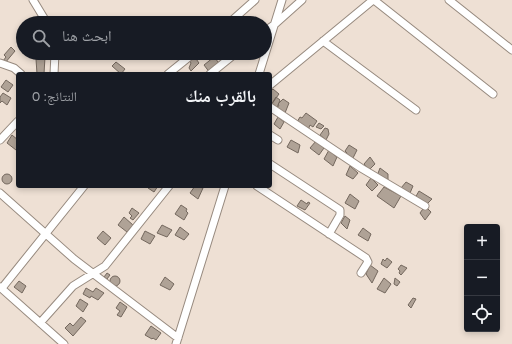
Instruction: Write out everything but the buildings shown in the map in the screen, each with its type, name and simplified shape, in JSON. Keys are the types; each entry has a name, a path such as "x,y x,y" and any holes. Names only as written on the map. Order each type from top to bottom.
{"street":[{"path":"33,0 43,16"},
{"path":"237,16 255,0"},
{"path":"272,32 282,0"},
{"path":"274,25 302,0"},
{"path":"272,83 373,0 493,94"},
{"path":"449,0 512,50"},
{"path":"323,42 416,110"},
{"path":"54,72 55,60"},
{"path":"170,72 185,60"},
{"path":"212,72 227,60"},
{"path":"260,72 263,60"},
{"path":"0,63 14,68 19,72"},
{"path":"272,108 361,168 425,206"},
{"path":"0,140 16,124"},
{"path":"272,136 278,140"},
{"path":"272,165 340,210 340,215 329,234"},
{"path":"64,344 1,288 82,188"},
{"path":"40,323 73,286 86,277 94,274 112,258 167,188"},
{"path":"0,193 94,274 177,341 224,188"},
{"path":"260,188 366,258 368,262 361,273"}]}
